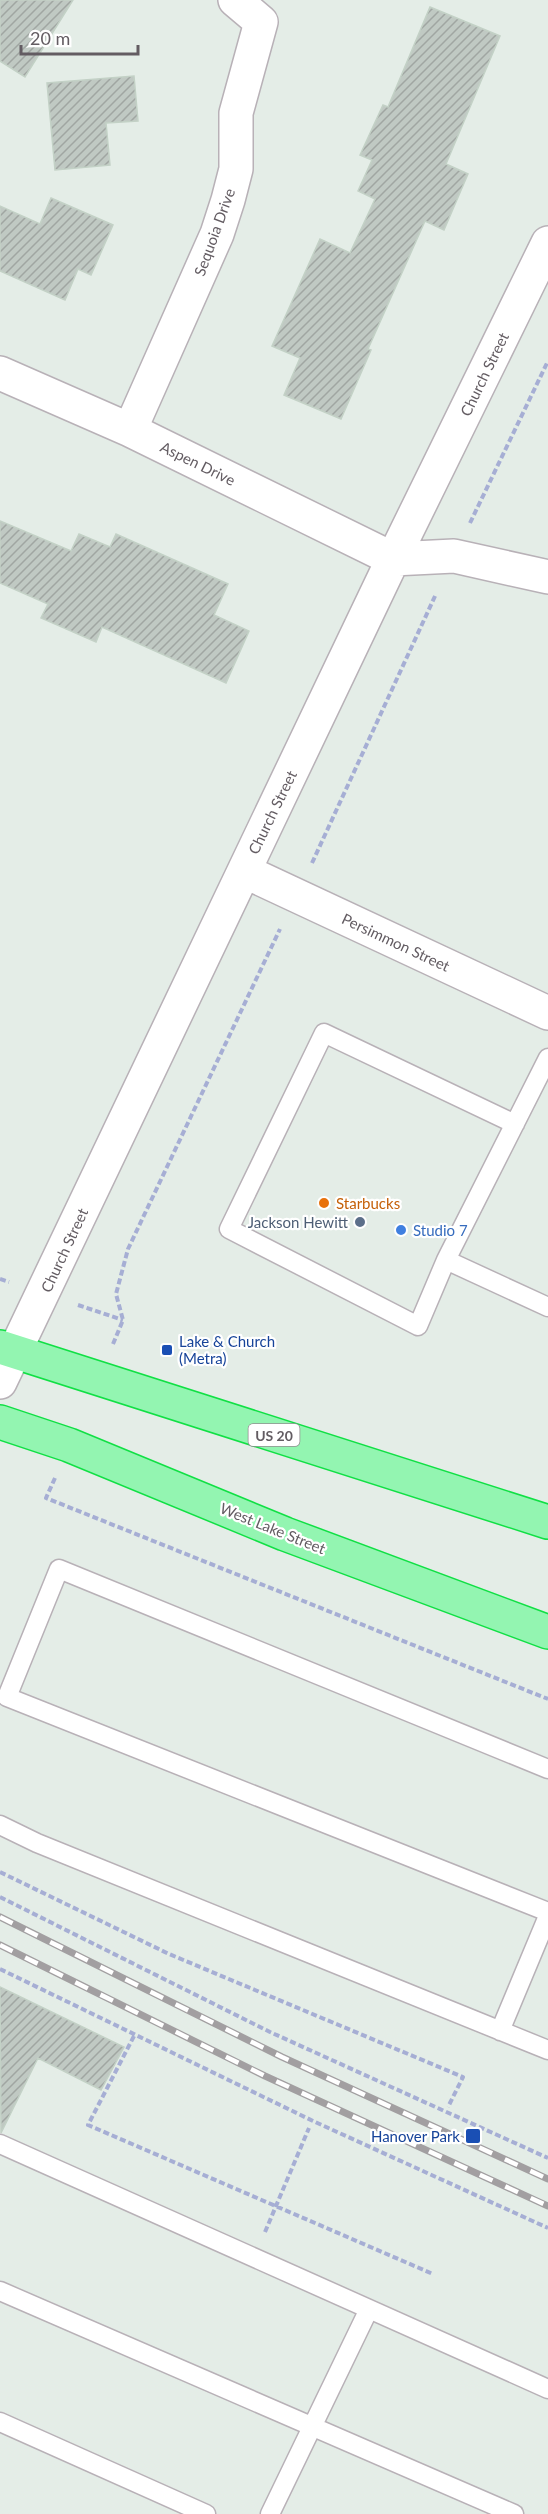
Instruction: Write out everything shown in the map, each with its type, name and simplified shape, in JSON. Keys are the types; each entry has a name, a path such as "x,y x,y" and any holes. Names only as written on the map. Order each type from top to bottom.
{"highway":[{"name":"US 20","path":"8,1349 548,1522"},
{"name":"West Lake Street","path":"0,1422 69,1445 285,1534 548,1632"}],"street":[{"name":"Sequoia Drive","path":"130,430 217,234 236,169 236,113 261,22 235,0"},
{"name":"Church Street","path":"0,1382 8,1349 244,871 393,559 548,243"},
{"name":"Aspen Drive","path":"0,373 130,430 393,559"},
{"path":"393,559 454,556 548,577"},
{"name":"Persimmon Street","path":"244,871 548,1013"}],"lane":[{"path":"514,1124 324,1033 229,1229 418,1326 446,1260 548,1058"},
{"path":"446,1260 548,1307"},
{"path":"548,1769 59,1569 7,1697 548,1912"},
{"path":"0,1825 60,1852 548,2050"},
{"path":"500,2031 548,1916"},
{"path":"0,2144 548,2389"},
{"path":"0,2290 514,2514"},
{"path":"270,2514 369,2309"},
{"path":"0,2422 206,2514"}],"path":[{"path":"123,1320 116,1294 128,1249 548,361"},
{"path":"46,1498 548,1699"},
{"path":"0,1872 169,1954 463,2077 448,2107"},
{"path":"0,1897 270,2032 548,2158"},
{"path":"0,1969 134,2036 548,2228"},
{"path":"134,2036 88,2125 434,2274"},
{"path":"254,2258 309,2128"}],"building":[{"path":"0,0 73,0 25,77 0,61"},
{"path":"430,7 500,36 446,164 468,174 444,230 425,221 368,349 371,350 341,419 284,395 300,358 272,346 320,239 350,253 375,199 358,191 372,160 360,155 383,105 388,107"},
{"path":"134,76 138,121 106,123 110,165 55,170 47,83"},
{"path":"51,198 113,225 91,275 78,269 65,300 0,271 0,206 40,224"},
{"path":"0,521 71,551 79,534 110,547 116,534 228,584 214,615 249,631 226,683 102,627 96,642 41,618 48,604 0,583"},
{"path":"0,1987 124,2047 101,2090 38,2058 1,2133"}],"railway":[{"path":"0,1917 282,2057 548,2179"},
{"path":"0,1945 265,2076 548,2206"}],"place":[{"name":"Starbucks","path":"324,1203"},
{"name":"Jackson Hewitt","path":"360,1222"},
{"name":"Studio 7","path":"401,1230"},
{"name":"Lake & Church (Metra)","path":"167,1350"},
{"name":"Hanover Park","path":"473,2136"}]}
